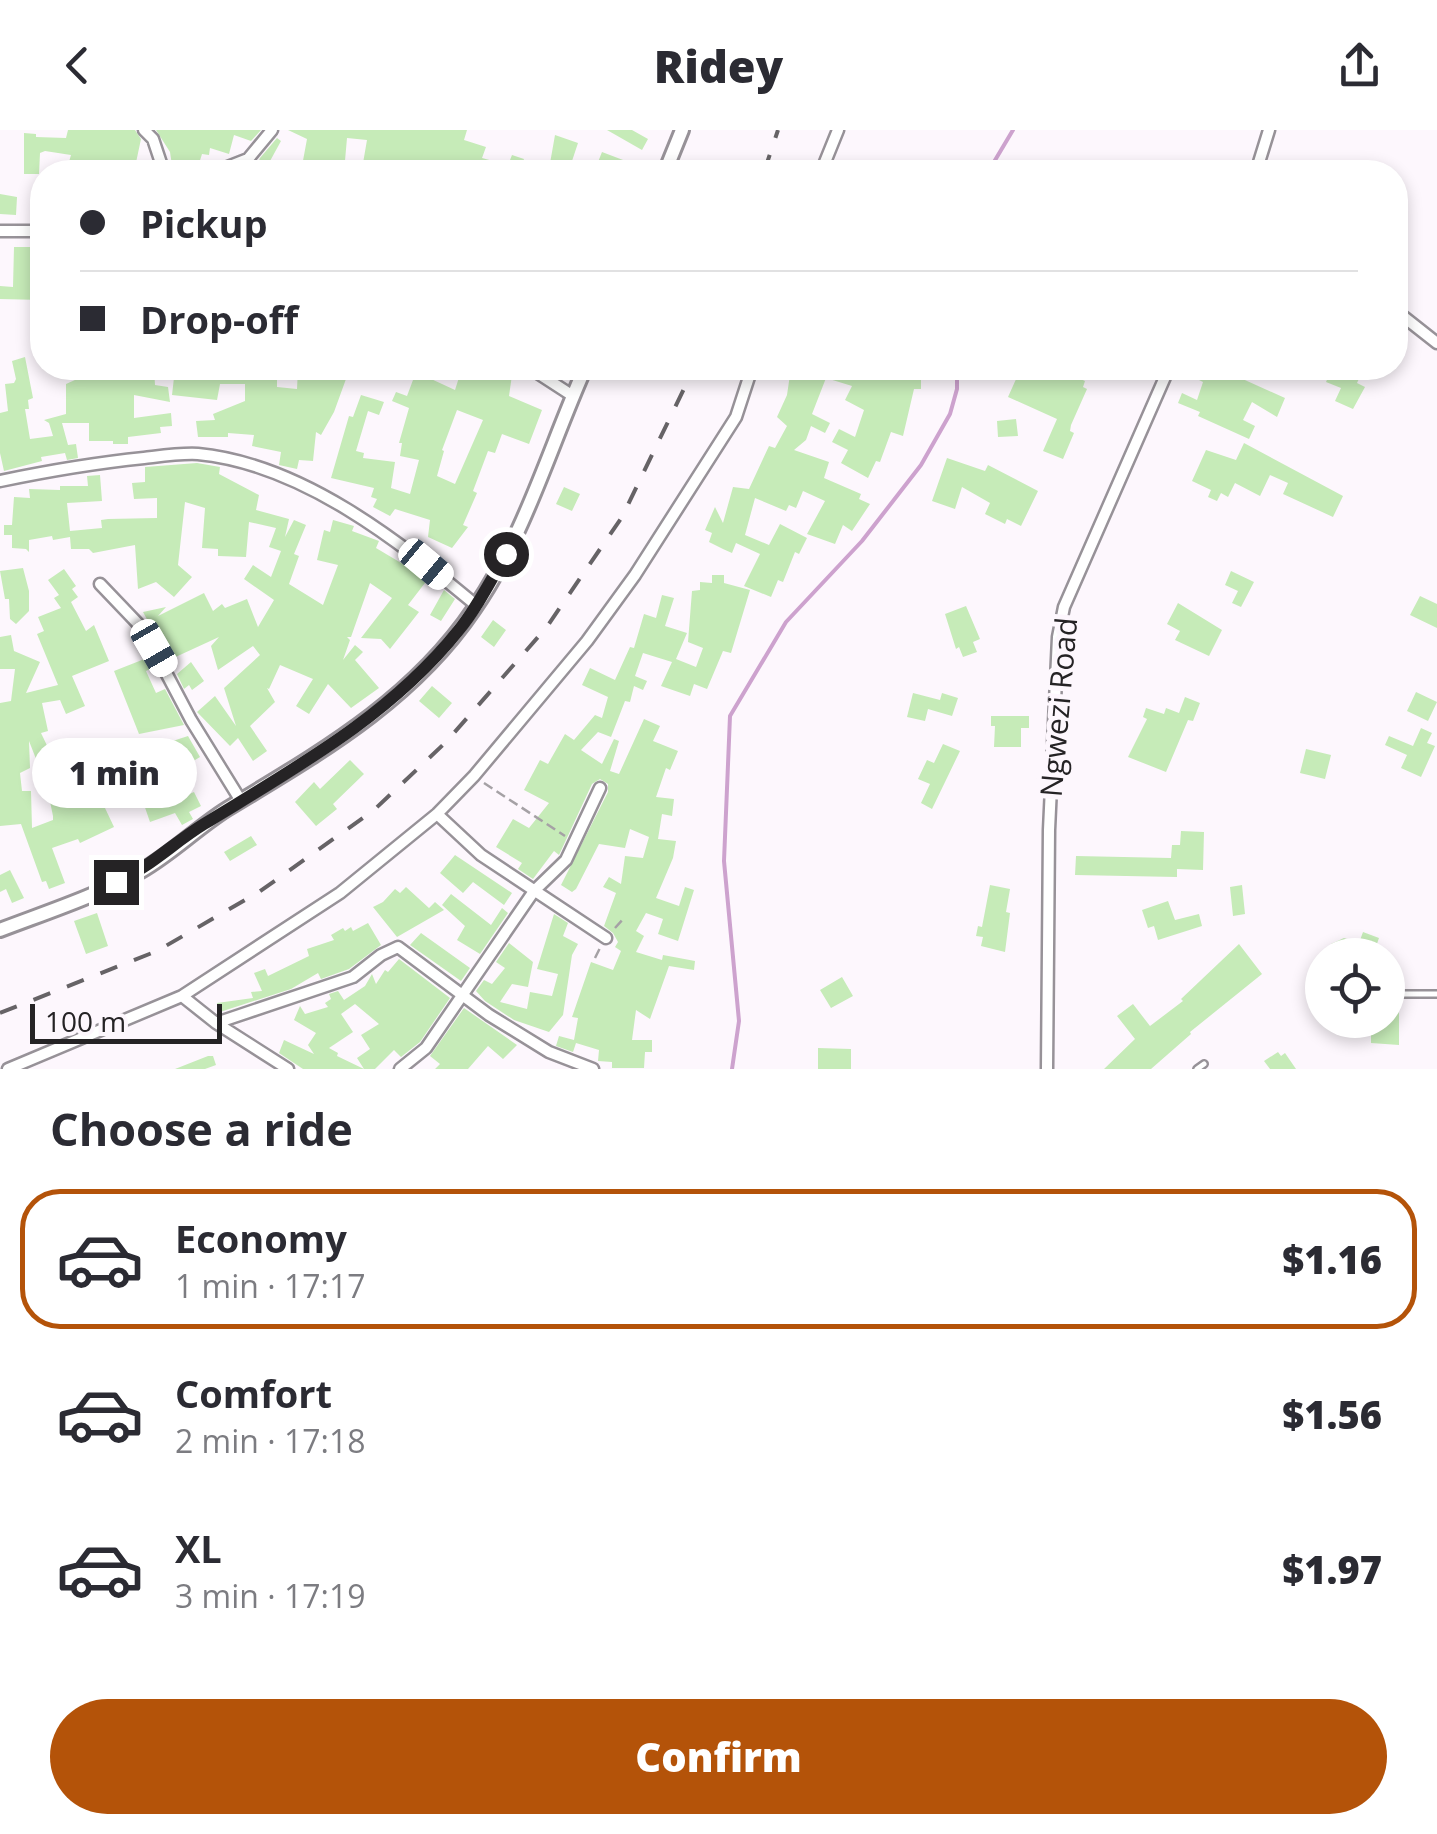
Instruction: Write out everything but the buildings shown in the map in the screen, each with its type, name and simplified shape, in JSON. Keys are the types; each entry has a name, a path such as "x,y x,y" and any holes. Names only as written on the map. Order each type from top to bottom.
{"street":[{"path":"144,130 153,139 160,160"},
{"path":"245,160 272,130"},
{"path":"670,160 682,130"},
{"path":"825,160 838,130"},
{"path":"1260,160 1269,130"},
{"path":"0,231 30,232"},
{"path":"1408,320 1437,343"},
{"path":"548,380 572,396"},
{"path":"0,930 142,870 197,828 332,746 434,660 477,606 527,512 579,380"},
{"path":"8,1069 182,996 340,893 436,814 474,776 587,641 736,417 748,380"},
{"name":"Ngwezi Road","path":"1047,1069 1048,830 1058,637 1064,607 1165,380"},
{"path":"0,481 86,464 182,454 277,473 402,543 477,606"},
{"path":"100,584 143,629 240,801"},
{"path":"400,1069 426,1048 534,891 566,860 600,788"},
{"path":"436,814 481,855 606,938"},
{"path":"216,1023 354,977 398,947 462,996 549,1052 593,1069"},
{"path":"182,996 288,1069"}],"lane":[{"path":"1405,994 1437,994"},
{"path":"1197,1069 1204,1064"}],"path":[{"path":"474,776 573,842"}],"waterway":[{"path":"995,160 1013,130"},
{"path":"732,1069 739,1021 724,861 730,716 786,622 862,541 921,465 950,414 957,380"}],"railway":[{"path":"768,160 778,130"},
{"path":"0,1013 157,951 259,892 374,810 446,742 546,628 622,517 688,380"}],"route":[{"path":"116,882 142,870 197,828 332,746 391,699 434,660 459,630 506,554"}]}
